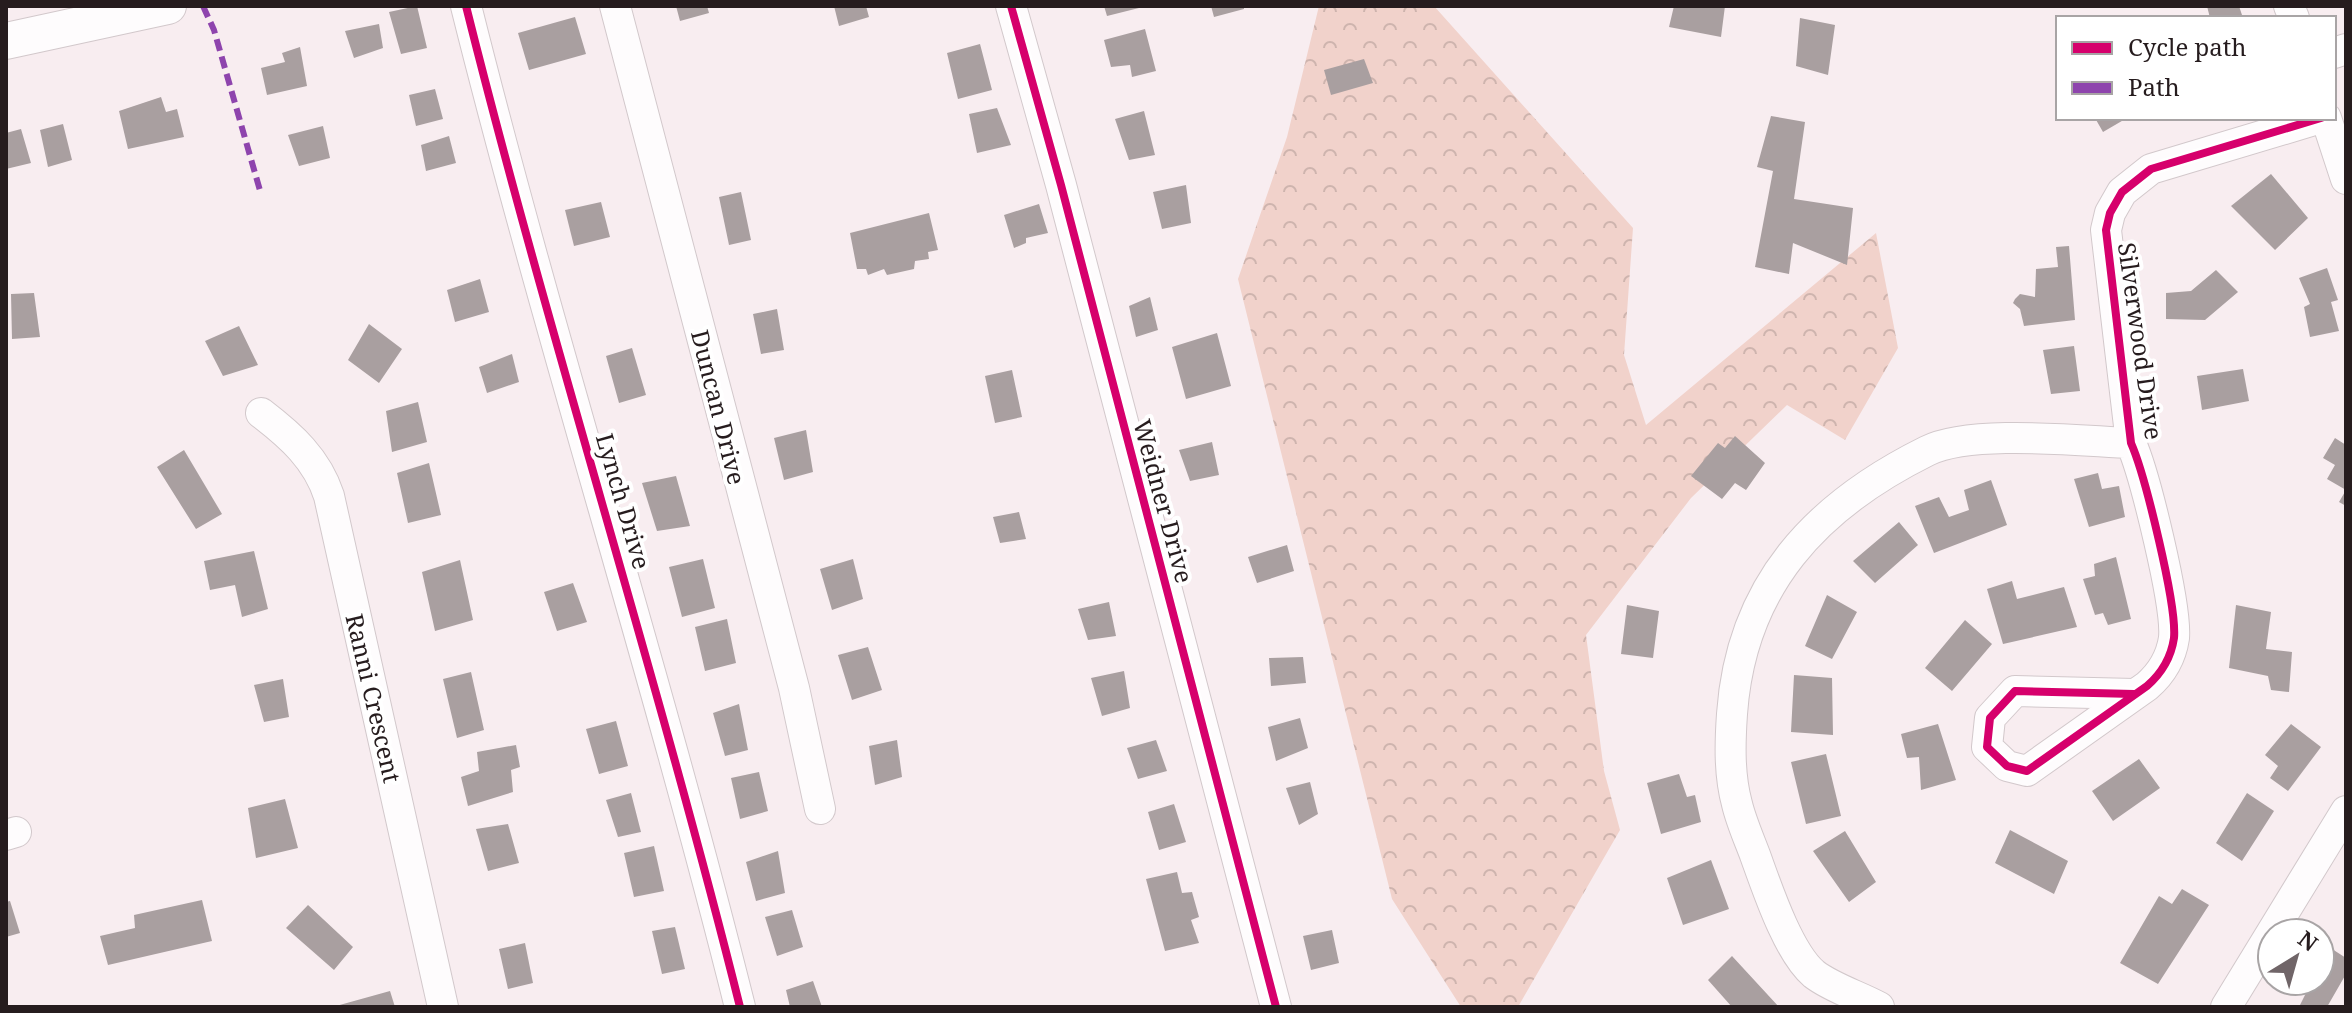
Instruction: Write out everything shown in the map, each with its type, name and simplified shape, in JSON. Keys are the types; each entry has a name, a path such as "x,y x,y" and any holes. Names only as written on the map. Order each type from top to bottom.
{"main road":[{"path":"6,41 168,6"}],"street":[{"name":"Lynch Drive","path":"466,6 537,276 664,715 740,1007"},
{"name":"Duncan Drive","path":"615,6 794,688 820,809"},
{"name":"Weidner Drive","path":"1011,6 1061,185 1276,1007"},
{"name":"Silverwood Drive","path":"2134,694 2163,669 2171,653 2174,630 2141,466 2131,443 2106,230 2113,207 2127,186 2151,169 2316,120"},
{"path":"2324,120 2346,179"},
{"name":"Ranni Crescent","path":"261,413 295,439 325,486 443,1007"},
{"path":"1879,1007 1821,978 1800,957 1763,875 1737,804 1730,737 1734,693 1743,652 1757,614 1781,567 1823,518 1875,477 1927,451 1978,440 2131,443"},
{"path":"2226,1007 2346,811"}],"green space":[{"path":"1319,6 1434,6 1633,228 1624,355 1646,425 1876,233 1898,348 1845,440 1787,405 1691,498 1586,635 1604,771 1620,830 1518,1007 1461,1007 1392,899 1238,279 1287,137"}],"building":[{"path":"417,6 427,48 401,54 389,12"},
{"path":"676,6 707,6 709,13 680,21"},
{"path":"834,6 866,6 869,17 839,26"},
{"path":"1104,6 1143,6 1143,7 1107,16"},
{"path":"1211,6 1244,6 1244,9 1214,17"},
{"path":"1674,6 1725,6 1721,37 1669,27"},
{"path":"2207,6 2239,6 2242,16 2210,16"},
{"path":"575,17 586,54 529,70 518,33"},
{"path":"1800,18 1835,25 1828,75 1796,66"},
{"path":"379,24 383,48 354,58 345,31"},
{"path":"1145,29 1156,71 1132,77 1130,65 1111,67 1104,40"},
{"path":"980,44 992,90 958,99 947,53"},
{"path":"300,47 307,86 267,95 261,68 285,62 282,53"},
{"path":"1364,59 1373,83 1331,95 1324,70"},
{"path":"435,89 443,119 416,126 409,95"},
{"path":"161,97 166,112 177,109 184,137 128,149 119,111"},
{"path":"997,108 1011,145 977,153 969,114"},
{"path":"1144,111 1155,155 1129,160 1115,119"},
{"path":"1771,116 1805,122 1794,199 1853,208 1847,265 1793,243 1789,274 1755,267 1773,171 1757,167"},
{"path":"2096,120 2124,120 2103,132"},
{"path":"63,124 72,160 48,167 40,130"},
{"path":"323,126 330,158 299,166 288,135"},
{"path":"21,129 31,163 6,169 6,133"},
{"path":"449,136 456,163 426,171 421,145"},
{"path":"2271,174 2308,218 2275,250 2231,206"},
{"path":"1186,185 1191,223 1162,229 1153,192"},
{"path":"741,192 751,240 729,245 719,197"},
{"path":"601,202 610,237 574,246 565,210"},
{"path":"1039,204 1048,233 1026,238 1026,243 1014,248 1004,215"},
{"path":"929,213 938,250 928,252 929,259 915,261 914,269 887,275 884,269 868,275 866,269 857,269 850,233"},
{"path":"2069,246 2075,320 2024,326 2020,309 2013,303 2015,299 2020,294 2035,297 2036,269 2058,267 2056,247"},
{"path":"2327,268 2338,300 2331,302 2339,331 2310,337 2304,307 2310,304 2299,278"},
{"path":"2216,270 2238,292 2205,320 2166,319 2166,293 2191,291"},
{"path":"480,279 489,312 455,322 447,290"},
{"path":"34,293 40,337 12,339 11,294"},
{"path":"1150,297 1158,330 1136,337 1129,306"},
{"path":"777,309 784,350 761,354 753,314"},
{"path":"369,324 402,349 379,383 348,360"},
{"path":"239,326 258,365 223,376 205,341"},
{"path":"1217,333 1231,386 1186,399 1172,347"},
{"path":"2074,346 2080,391 2051,394 2043,350"},
{"path":"632,348 646,395 619,403 606,356"},
{"path":"512,354 519,382 487,393 479,367"},
{"path":"2243,369 2249,401 2202,410 2197,376"},
{"path":"1012,370 1022,417 995,423 985,376"},
{"path":"418,402 427,442 392,452 386,411"},
{"path":"806,430 813,472 784,480 774,438"},
{"path":"1735,436 1765,463 1746,490 1735,483 1722,499 1691,476 1718,443 1725,448"},
{"path":"2335,438 2346,445 2346,490 2327,479 2335,465 2323,458"},
{"path":"1212,442 1219,475 1190,481 1179,450"},
{"path":"184,450 222,514 196,529 157,467"},
{"path":"429,463 441,515 408,523 397,473"},
{"path":"2098,473 2102,489 2119,486 2125,517 2089,527 2074,479"},
{"path":"676,476 690,526 657,531 642,483"},
{"path":"1991,480 2007,525 1934,553 1915,506 1939,497 1949,517 1969,510 1964,490"},
{"path":"2346,490 2346,506 2339,502"},
{"path":"1019,512 1026,539 1000,543 993,517"},
{"path":"1899,522 1918,545 1875,583 1853,561"},
{"path":"1287,545 1294,571 1257,583 1248,557"},
{"path":"254,551 268,609 242,617 235,585 210,590 204,561"},
{"path":"2116,557 2131,619 2108,625 2103,613 2095,615 2083,579 2095,576 2094,564"},
{"path":"703,559 715,608 682,617 669,567"},
{"path":"853,559 863,599 832,610 820,569"},
{"path":"460,560 473,620 435,631 422,572"},
{"path":"2012,581 2017,599 2064,587 2077,627 2003,644 1987,589"},
{"path":"573,583 587,622 557,631 544,592"},
{"path":"1827,595 1857,612 1832,659 1805,646"},
{"path":"1109,602 1116,636 1088,640 1078,609"},
{"path":"1627,605 1659,611 1653,658 1621,654"},
{"path":"2236,605 2271,612 2266,649 2292,652 2289,692 2271,690 2268,676 2229,668"},
{"path":"727,619 736,663 705,671 695,627"},
{"path":"1965,620 1992,644 1952,691 1925,668"},
{"path":"868,647 882,690 852,700 838,655"},
{"path":"1303,657 1306,683 1271,686 1269,658"},
{"path":"1124,671 1130,708 1102,716 1091,678"},
{"path":"471,672 484,730 457,738 443,679"},
{"path":"1794,675 1832,678 1833,735 1791,732"},
{"path":"283,679 289,717 264,722 254,685"},
{"path":"739,704 748,750 725,756 713,713"},
{"path":"1300,718 1308,748 1276,761 1268,727"},
{"path":"616,721 628,766 599,774 586,729"},
{"path":"1938,724 1956,780 1921,790 1919,757 1907,758 1901,734"},
{"path":"2291,724 2321,747 2288,791 2270,778 2278,766 2265,755"},
{"path":"897,740 902,777 875,785 869,746"},
{"path":"1156,740 1167,771 1138,779 1127,748"},
{"path":"516,745 520,767 511,770 513,792 468,806 461,777 479,771 477,752"},
{"path":"1826,754 1841,816 1806,824 1791,762"},
{"path":"2139,759 2160,788 2113,821 2092,791"},
{"path":"759,772 768,811 740,819 731,778"},
{"path":"1679,774 1687,797 1695,795 1701,822 1661,834 1647,783"},
{"path":"1310,782 1318,814 1299,825 1286,788"},
{"path":"631,793 641,832 618,837 606,800"},
{"path":"2247,793 2274,811 2242,861 2216,843"},
{"path":"285,799 298,848 256,858 248,808"},
{"path":"1174,804 1186,842 1159,850 1148,812"},
{"path":"508,824 519,863 488,871 476,829"},
{"path":"2010,830 2068,861 2054,894 1995,863"},
{"path":"1845,831 1876,882 1849,902 1813,851"},
{"path":"654,846 664,891 634,897 624,853"},
{"path":"778,851 785,893 756,901 746,862"},
{"path":"1711,860 1729,909 1683,925 1667,878"},
{"path":"1177,872 1182,893 1192,892 1199,917 1191,920 1199,943 1165,951 1146,879"},
{"path":"2182,889 2209,905 2158,984 2120,963 2159,896 2172,904"},
{"path":"202,900 212,941 108,965 100,936 135,928 134,915"},
{"path":"10,901 20,933 6,937 6,902"},
{"path":"308,905 353,947 334,970 286,928"},
{"path":"792,910 803,947 777,956 765,917"},
{"path":"675,927 685,969 662,974 652,931"},
{"path":"1332,930 1339,963 1311,970 1303,936"},
{"path":"525,943 533,983 508,989 499,949"},
{"path":"2336,952 2346,958 2346,974 2336,991"},
{"path":"1732,956 1779,1007 1732,1007 1708,980"},
{"path":"813,981 822,1007 790,1007 786,990"},
{"path":"390,991 395,1007 336,1007 336,1006"},
{"path":"2304,997 2333,997 2327,1007 2299,1007"}],"marked path":[{"path":"203,6 214,30 261,194"}],"cycle path":[{"path":"466,6 532,257 674,756 740,1007"},
{"path":"1011,6 1061,185 1276,1007"},
{"path":"2134,694 2015,691 1990,718 1987,747 2007,766 2027,771 2147,686 2165,665 2173,645 2171,598 2152,510 2131,443 2106,230 2110,213 2122,192 2151,169 2314,120"}]}
